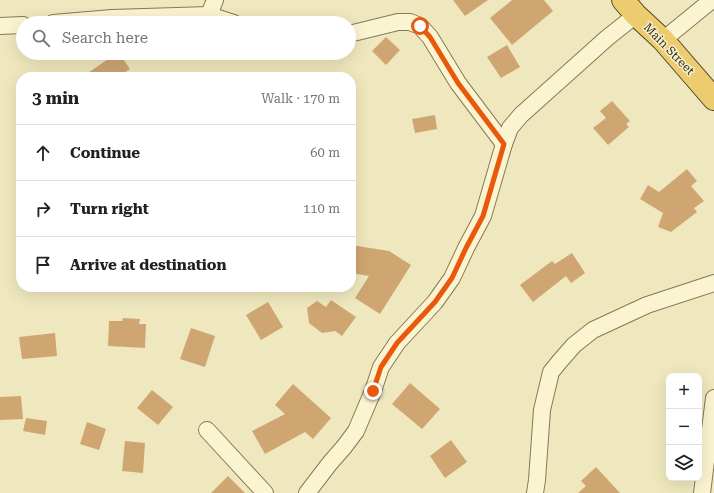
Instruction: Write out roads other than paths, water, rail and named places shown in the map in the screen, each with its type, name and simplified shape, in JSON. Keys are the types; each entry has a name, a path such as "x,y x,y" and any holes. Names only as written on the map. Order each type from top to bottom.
{"highway":[{"name":"Main Street","path":"629,8 663,40 714,98"}],"street":[{"path":"663,40 712,0"},
{"path":"128,16 212,7 224,16"},
{"path":"308,493 356,431 373,391 381,367 397,343 435,302 452,278 483,216 510,128 521,115 607,38 629,8"},
{"path":"356,32 398,22 410,22 420,26 430,37 458,83 504,144"},
{"path":"0,26 16,25"},
{"path":"535,493 542,410 551,372 560,360 574,345 593,330 647,305 714,283"},
{"path":"702,493 714,398"},
{"path":"207,430 265,493"}]}
